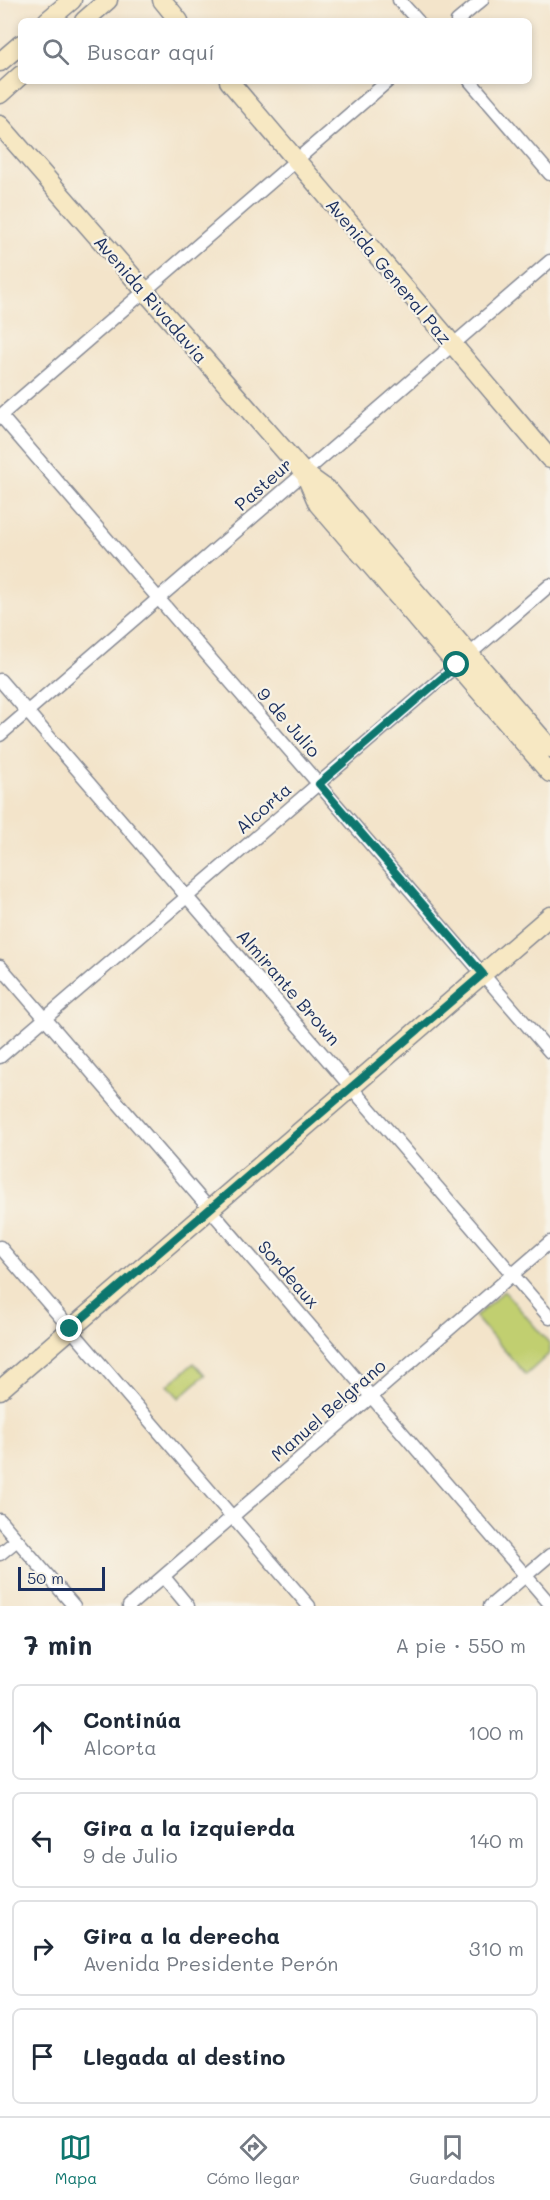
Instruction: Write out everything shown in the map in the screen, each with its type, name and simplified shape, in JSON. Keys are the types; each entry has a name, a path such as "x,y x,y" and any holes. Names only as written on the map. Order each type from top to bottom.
{"main road":[{"path":"51,18 72,0"},
{"path":"87,18 108,0"},
{"path":"162,0 177,18"},
{"path":"0,62 18,47"},
{"path":"0,94 18,78"},
{"name":"Avenida General Paz","path":"231,84 550,459"},
{"name":"Avenida Rivadavia","path":"0,124 304,473 328,491 550,773"},
{"name":"Avenida Rivadavia","path":"463,660 550,748"},
{"path":"0,1390 550,916"}],"street":[{"path":"399,0 415,18"},
{"path":"461,18 482,0"},
{"path":"0,415 385,84"},
{"path":"473,84 550,174"},
{"name":"Pasteur","path":"0,735 550,261"},
{"name":"9 de Julio","path":"0,415 550,1052"},
{"name":"Alcorta","path":"0,1057 550,585"},
{"name":"Almirante Brown","path":"0,680 550,1318"},
{"name":"Sordeaux","path":"0,966 550,1604"},
{"name":"Manuel Belgrano","path":"129,1606 550,1242"},
{"path":"0,1247 309,1606"},
{"path":"0,1520 74,1606"},
{"path":"0,1554 17,1540"},
{"path":"490,1606 550,1555"},
{"path":"164,1577 188,1606"}],"green space":[{"path":"504,1291 550,1344 550,1353 526,1375 475,1317"},
{"path":"194,1363 205,1375 179,1398 168,1385"}],"route":[{"path":"70,1329 483,974 319,784 457,665"}]}
